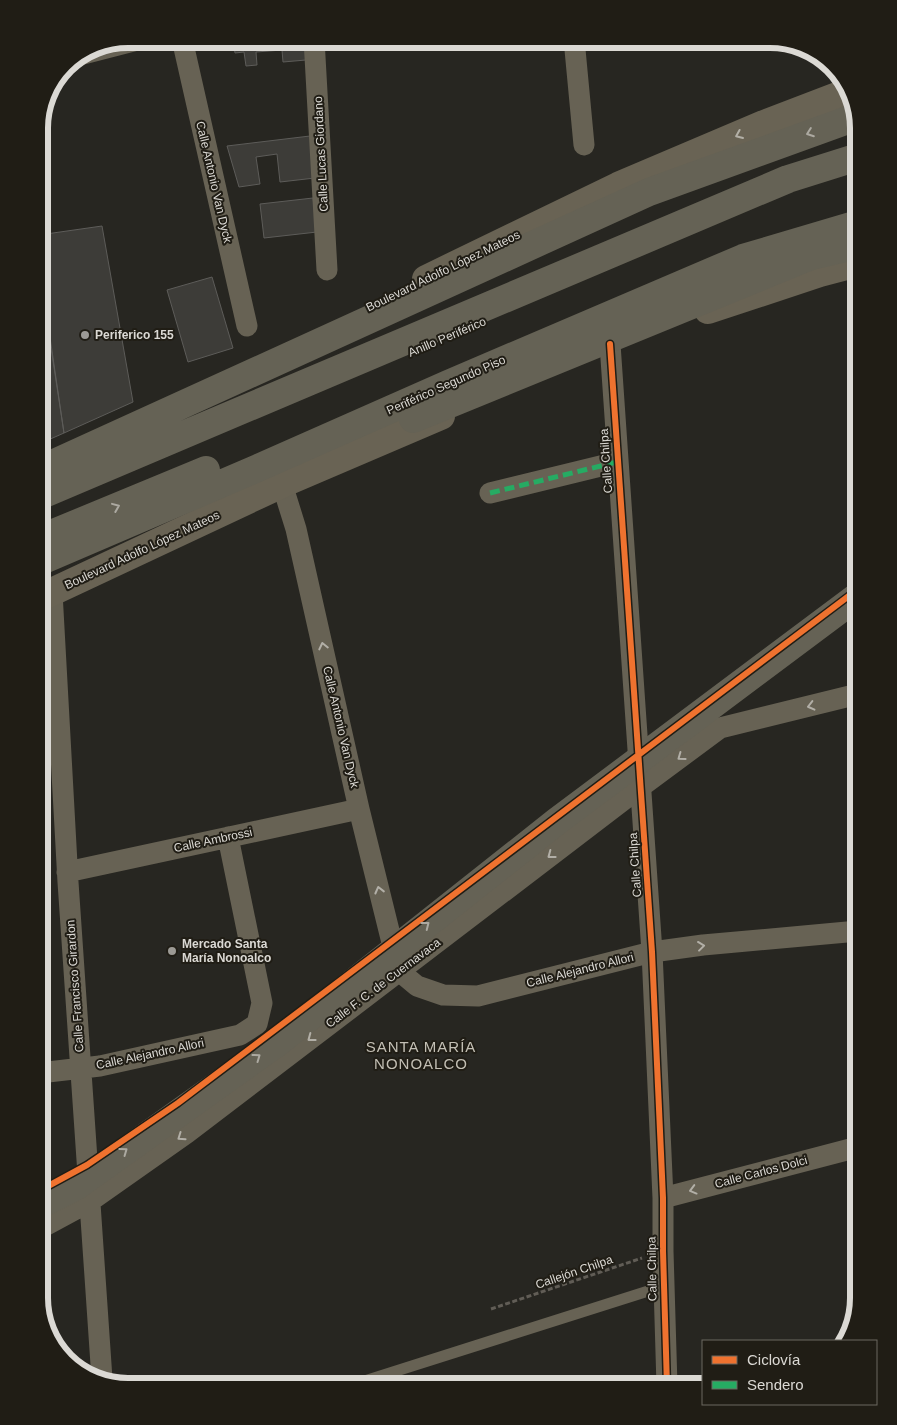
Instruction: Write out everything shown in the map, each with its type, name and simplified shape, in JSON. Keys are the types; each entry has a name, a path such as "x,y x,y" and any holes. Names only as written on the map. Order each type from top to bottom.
{"highway":[{"path":"48,466 649,192 849,119"},
{"path":"48,492 788,179 850,159"},
{"name":"Anillo Periférico","path":"48,506 778,197 850,174"},
{"path":"48,536 803,224 850,210"},
{"name":"Periférico Segundo Piso","path":"48,558 743,258 850,226"},
{"path":"48,539 148,527 811,256 850,247"},
{"path":"48,1200 75,1187 277,1042 556,822 850,602"}],"main road":[{"name":"Boulevard Adolfo López Mateos","path":"48,452 262,354 331,326 618,186 764,124 842,95"},
{"name":"Boulevard Adolfo López Mateos","path":"48,594 282,484 610,344 820,272 850,265"}],"street":[{"name":"Calle Antonio Van Dyck","path":"184,48 247,326"},
{"name":"Calle Lucas Giordano","path":"315,48 327,270"},
{"path":"575,48 584,145"},
{"name":"Calle Chilpa","path":"610,344 652,952 663,1198 662,1251 666,1378"},
{"path":"490,493 617,462"},
{"name":"Calle Antonio Van Dyck","path":"282,484 296,529 359,810 399,971"},
{"name":"Calle Francisco Girardon","path":"48,621 102,1373"},
{"name":"Calle F. C. de Cuernavaca","path":"48,1224 89,1202 188,1132 720,728 850,696"},
{"name":"Calle Ambrossi","path":"67,872 359,810"},
{"name":"Calle Alejandro Allori","path":"48,1072 81,1068 240,1035 257,1024 262,1003 228,838"},
{"name":"Calle Alejandro Allori","path":"399,971 417,986 443,995 478,996 652,952 703,945 850,932"},
{"name":"Calle Carlos Dolci","path":"663,1198 850,1149"}],"lane":[{"path":"376,1377 664,1286"}],"building":[{"path":"234,48 305,48 306,60 283,62 282,50 256,52 257,65 246,66 244,52 235,53"},
{"path":"310,136 315,178 280,182 277,154 256,157 260,184 239,187 227,146"},
{"path":"313,198 317,232 264,238 260,204"},
{"name":"Periferico 155","path":"102,226 133,402 64,433 48,328 48,234"},
{"path":"212,277 233,348 188,362 167,290"},
{"path":"48,324 64,433 48,440"}],"marked path":[{"path":"490,493 617,462"}],"cycle path":[{"path":"610,344 652,952 663,1198 667,1378"},
{"path":"48,1186 87,1165 178,1103 850,595"}],"place":[{"name":"Periferico 155","path":"85,335"},
{"name":"Mercado Santa María Nonoalco","path":"172,951"}],"district":[{"name":"SANTA MARÍA NONOALCO","path":"421,1054"}]}
